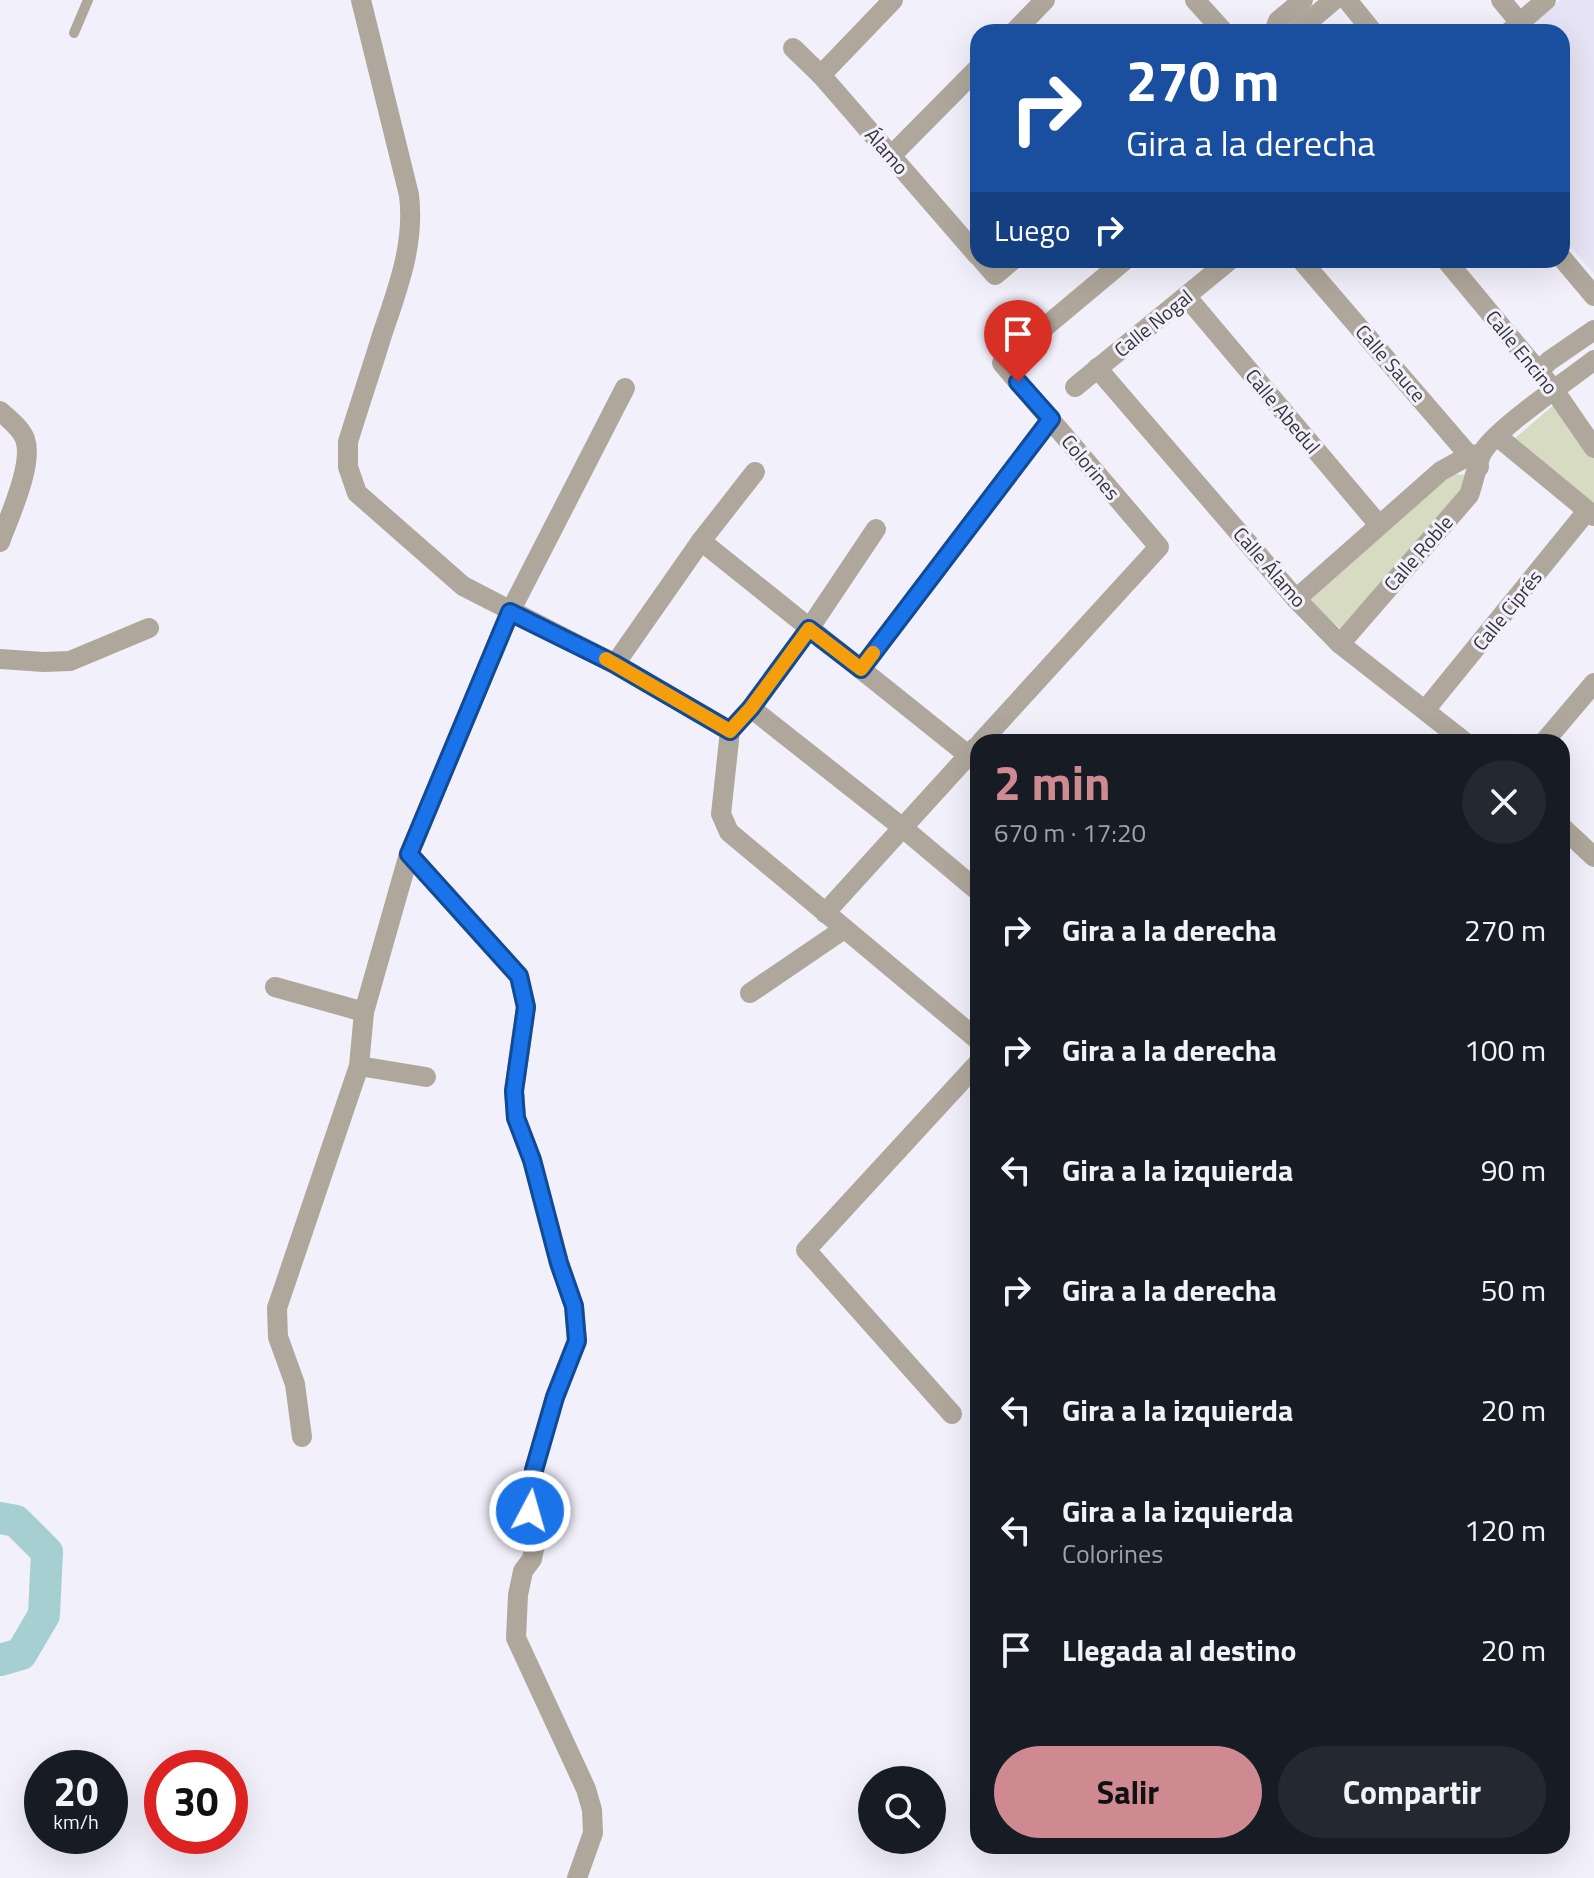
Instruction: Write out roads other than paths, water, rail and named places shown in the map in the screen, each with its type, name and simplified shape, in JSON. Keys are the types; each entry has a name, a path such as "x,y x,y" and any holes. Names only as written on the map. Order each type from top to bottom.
{"street":[{"path":"361,0 409,195 412,219 399,286 348,442 348,467 357,493 463,586 615,664 730,731"},
{"path":"821,75 893,0"},
{"path":"1022,24 1045,0"},
{"path":"1195,0 1217,24"},
{"path":"1277,24 1303,0"},
{"path":"1306,24 1334,0"},
{"path":"1347,0 1366,24"},
{"path":"1501,0 1513,24"},
{"path":"1518,24 1546,0"},
{"name":"Álamo","path":"793,48 821,75 970,247"},
{"path":"891,156 970,76"},
{"name":"Colorines","path":"991,734 1159,547 1002,363 1115,268"},
{"name":"Calle Nogal","path":"1075,387 1220,268"},
{"name":"Calle Sauce","path":"1308,268 1477,459"},
{"name":"Calle Encino","path":"1453,268 1554,390 1594,448"},
{"path":"1570,268 1594,296"},
{"name":"Calle Abedul","path":"1186,296 1379,525"},
{"path":"1539,371 1594,330"},
{"name":"Calle Roble","path":"1340,644 1469,495 1477,459 1497,436 1594,360"},
{"name":"Calle Álamo","path":"1097,368 1296,599 1340,644 1456,734"},
{"path":"302,1437 295,1384 278,1337 277,1308 359,1066 364,1012 409,854 510,612 625,388"},
{"path":"0,411 24,435 28,451 23,477 0,542"},
{"path":"861,669 1051,419"},
{"path":"1497,436 1590,513"},
{"name":"Calle Roble","path":"1296,599 1441,471 1477,459"},
{"path":"615,664 701,541 755,472"},
{"name":"Calle Ciprés","path":"1426,709 1590,513"},
{"path":"876,529 809,629 751,708 730,731 721,814 729,832 970,1033"},
{"path":"701,541 861,669 970,747"},
{"path":"0,659 70,661 149,628"},
{"path":"1551,734 1594,683"},
{"path":"751,708 970,884"},
{"path":"825,913 970,757"},
{"path":"1570,834 1594,857"},
{"path":"409,854 519,976 526,1007 514,1091 516,1118 532,1160 559,1263 574,1306 577,1341 555,1397 534,1470 530,1511 537,1534 532,1559 523,1571 518,1595 516,1638 589,1799 593,1833 577,1878"},
{"path":"750,993 844,929"},
{"path":"275,987 364,1012"},
{"path":"359,1066 426,1077"},
{"path":"952,1414 806,1250 970,1072"}],"lane":[{"path":"74,33 88,0"}],"waterway":[{"path":"0,1518 16,1521 47,1552 44,1615 21,1654 0,1660"}]}
